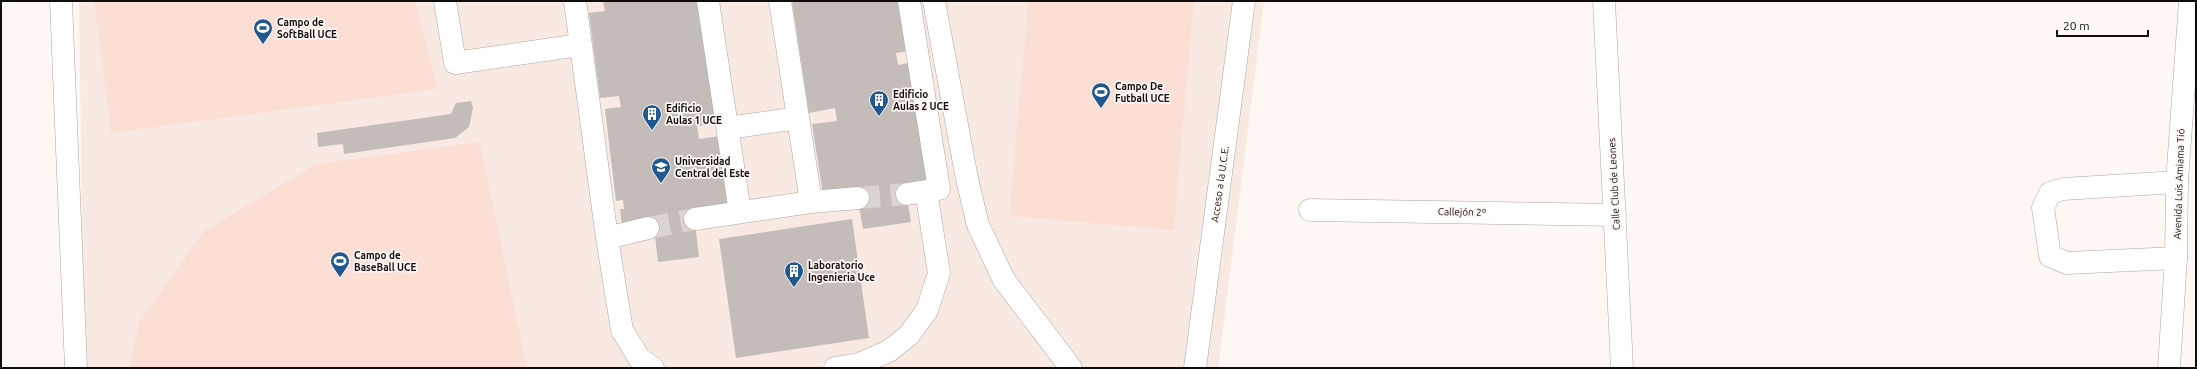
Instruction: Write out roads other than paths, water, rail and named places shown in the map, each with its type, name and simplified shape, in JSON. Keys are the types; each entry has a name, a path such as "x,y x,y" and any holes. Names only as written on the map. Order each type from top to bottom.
{"street":[{"path":"61,1 76,368"},
{"path":"445,1 455,63 580,45"},
{"path":"575,1 607,238 622,330 639,358 653,368"},
{"path":"708,1 740,212"},
{"path":"780,1 796,116 811,202"},
{"path":"835,368 859,364 883,354 909,335 927,310 939,273 916,192 939,189 910,1"},
{"path":"934,1 967,178 978,225 1004,280 1071,368"},
{"name":"Acceso a la U.C.E.","path":"1195,368 1244,1"},
{"name":"Calle Club de Leones","path":"1604,1 1616,215 1622,368"},
{"name":"Avenida Luis Amiama Tió","path":"2169,368 2176,258 2178,182 2190,1"},
{"path":"728,128 796,116"},
{"path":"2176,258 2067,263 2050,256 2043,208 2050,193 2063,189 2178,182"},
{"path":"695,219 811,202 858,198"},
{"name":"Callejón 2º","path":"1310,210 1616,215"},
{"path":"607,238 648,228"}],"tunnel":[{"path":"858,198 907,194"},
{"path":"648,228 695,219"}],"place":[{"name":"Campo de SoftBall UCE","path":"263,45"},
{"name":"Campo De Futball UCE","path":"1101,109"},
{"name":"Edificio Aulas 2 UCE","path":"879,117"},
{"name":"Edificio Aulas 1 UCE","path":"652,131"},
{"name":"Universidad Central del Este","path":"661,184"},
{"name":"Campo de BaseBall UCE","path":"340,278"},
{"name":"Laboratorio Ingenieria Uce","path":"794,288"}]}
